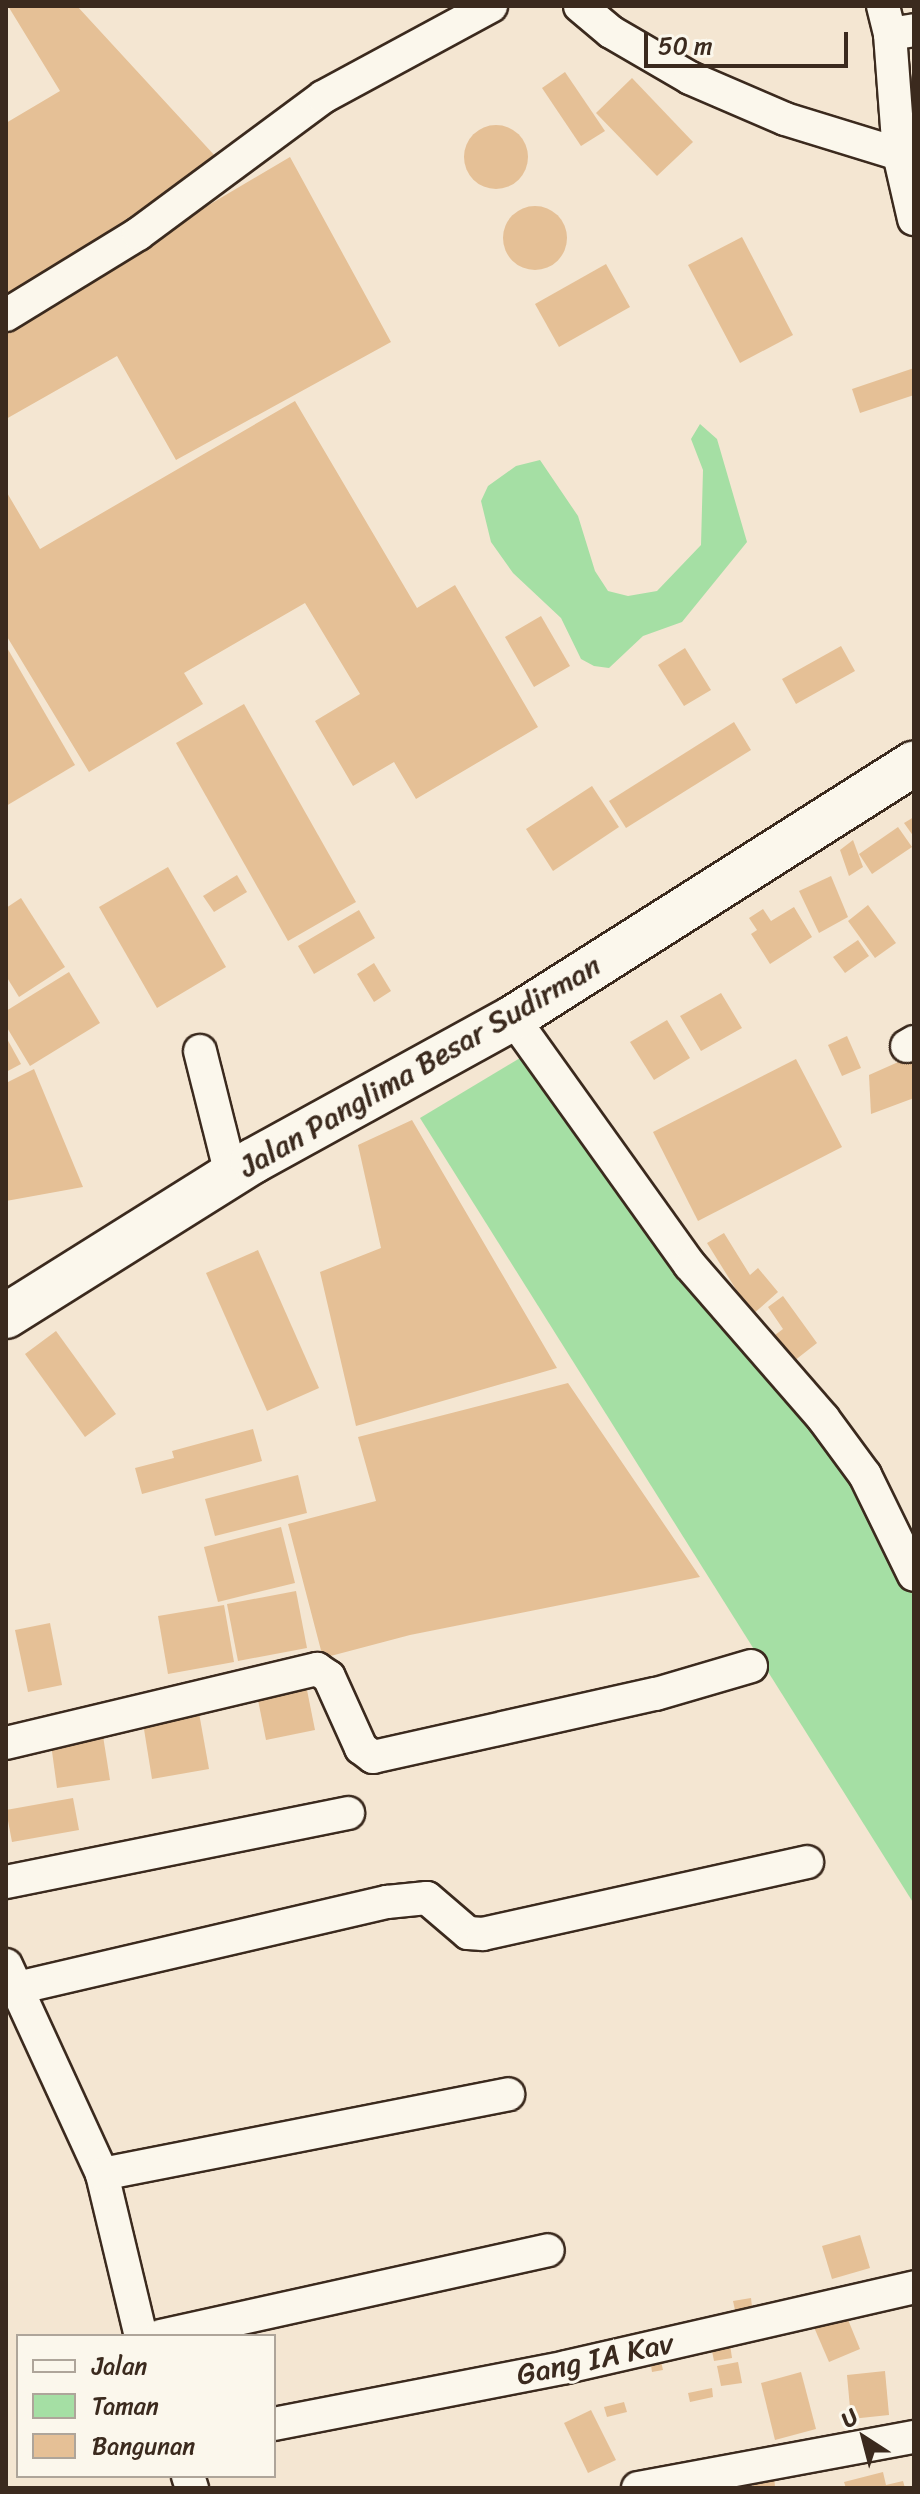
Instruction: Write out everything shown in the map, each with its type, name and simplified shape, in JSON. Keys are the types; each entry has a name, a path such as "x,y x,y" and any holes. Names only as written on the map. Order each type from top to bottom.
{"main road":[{"name":"Jalan Panglima Besar Sudirman","path":"6,1316 231,1174 513,1018 914,764"}],"street":[{"path":"6,315 138,234 323,97 491,6"},
{"path":"580,6 611,32 690,78 785,119 899,154"},
{"path":"896,23 904,83 899,154 914,219"},
{"path":"513,1018 690,1265 857,1463 914,1575"},
{"path":"200,1051 231,1174"},
{"path":"6,1743 317,1669 329,1677 361,1748 373,1757 656,1694 751,1666"},
{"path":"6,1882 348,1813"},
{"path":"141,2334 102,2174 11,1976 387,1902 427,1898 468,1933 483,1934 807,1862"},
{"path":"102,2174 508,2094"},
{"path":"170,2334 548,2250"},
{"name":"Gang IA Kav","path":"276,2424 566,2367 914,2287"},
{"path":"638,2488 914,2437"}],"green space":[{"path":"700,424 717,439 747,542 682,622 643,636 609,668 594,666 581,659 561,618 513,573 491,542 481,501 488,486 516,466 540,460 578,516 595,571 608,591 628,596 657,591 701,545 703,470 691,439"},
{"path":"535,1049 823,1418 914,1575 914,1904 420,1118"}],"building":[{"path":"8,6 77,6 216,157 6,303 6,123 60,91"},
{"path":"565,72 605,131 581,146 542,88"},
{"path":"632,78 693,142 657,176 596,113"},
{"path":"490,125 502,125 519,134 526,145 526,169 519,180 502,189 490,189 478,184 469,175 464,163 464,151 469,139 478,130"},
{"path":"290,157 391,342 176,460 117,356 6,419 6,325"},
{"path":"529,206 541,206 558,215 565,226 565,250 558,261 541,270 529,270 517,265 508,256 503,244 503,232 508,220 517,211"},
{"path":"742,237 793,335 740,363 688,265"},
{"path":"606,264 630,307 559,347 535,304"},
{"path":"914,368 914,395 860,413 852,389"},
{"path":"295,401 417,608 455,585 538,727 416,799 394,762 353,786 315,721 360,694 305,603 184,673 203,704 89,772 6,635 6,491 40,549"},
{"path":"541,616 570,666 534,687 505,637"},
{"path":"6,646 75,765 6,806"},
{"path":"841,646 855,671 796,704 782,679"},
{"path":"685,648 711,690 684,706 658,665"},
{"path":"244,704 356,902 288,941 176,743"},
{"path":"734,722 751,750 626,828 609,801"},
{"path":"592,786 619,827 553,871 526,829"},
{"path":"914,817 914,837 904,823"},
{"path":"898,827 912,847 872,874 859,854"},
{"path":"853,840 863,867 849,876 840,850"},
{"path":"168,867 226,967 157,1008 99,907"},
{"path":"237,875 247,892 214,912 203,896"},
{"path":"831,876 848,917 819,933 799,891"},
{"path":"21,898 65,967 19,997 6,976 6,908"},
{"path":"868,905 896,943 875,958 848,921"},
{"path":"794,907 812,937 770,964 751,934 757,930 749,918 763,909 771,921"},
{"path":"359,910 375,938 314,974 298,946"},
{"path":"858,940 869,956 845,973 833,957"},
{"path":"374,963 391,991 374,1002 357,974"},
{"path":"69,972 100,1023 30,1066 6,1026 6,1011"},
{"path":"721,993 742,1028 701,1051 680,1016"},
{"path":"667,1020 690,1058 654,1080 630,1042"},
{"path":"847,1036 861,1068 842,1076 828,1045"},
{"path":"6,1037 21,1064 6,1072"},
{"path":"914,1055 914,1098 871,1114 869,1075"},
{"path":"796,1059 842,1147 698,1221 653,1132"},
{"path":"34,1069 83,1187 6,1201 6,1083"},
{"path":"412,1120 557,1368 356,1426 320,1272 381,1248 358,1145"},
{"path":"724,1233 750,1275 758,1268 778,1292 752,1315 707,1243"},
{"path":"258,1250 319,1388 267,1411 206,1273"},
{"path":"783,1296 817,1343 794,1361 775,1335 783,1329 768,1307"},
{"path":"56,1331 116,1414 85,1437 25,1354"},
{"path":"568,1383 700,1577 410,1635 323,1658 288,1524 376,1501 358,1437"},
{"path":"253,1429 262,1461 142,1494 135,1468 174,1458 172,1451"},
{"path":"298,1475 307,1513 215,1536 205,1499"},
{"path":"281,1527 295,1583 218,1602 204,1547"},
{"path":"296,1591 307,1648 238,1661 227,1604"},
{"path":"224,1605 234,1662 168,1674 158,1616"},
{"path":"50,1623 62,1685 28,1692 15,1630"},
{"path":"307,1690 315,1730 266,1740 258,1700"},
{"path":"199,1713 209,1769 152,1779 143,1723"},
{"path":"103,1736 110,1780 57,1788 51,1744"},
{"path":"73,1798 79,1830 12,1842 6,1810"},
{"path":"860,2235 870,2268 832,2279 822,2246"},
{"path":"751,2298 752,2307 735,2310 733,2301"},
{"path":"842,2305 860,2349 829,2362 810,2318"},
{"path":"729,2338 732,2358 714,2361 710,2341"},
{"path":"660,2357 663,2370 652,2372 650,2358"},
{"path":"738,2362 742,2383 721,2386 717,2366"},
{"path":"885,2371 889,2415 851,2419 847,2375"},
{"path":"801,2372 816,2429 775,2440 761,2383"},
{"path":"712,2388 713,2397 690,2402 688,2393"},
{"path":"624,2402 627,2412 607,2417 604,2407"},
{"path":"591,2410 616,2460 588,2473 564,2423"},
{"path":"774,2472 775,2488 753,2488 753,2473"},
{"path":"883,2472 886,2485 903,2481 905,2488 846,2488 844,2482"}]}
